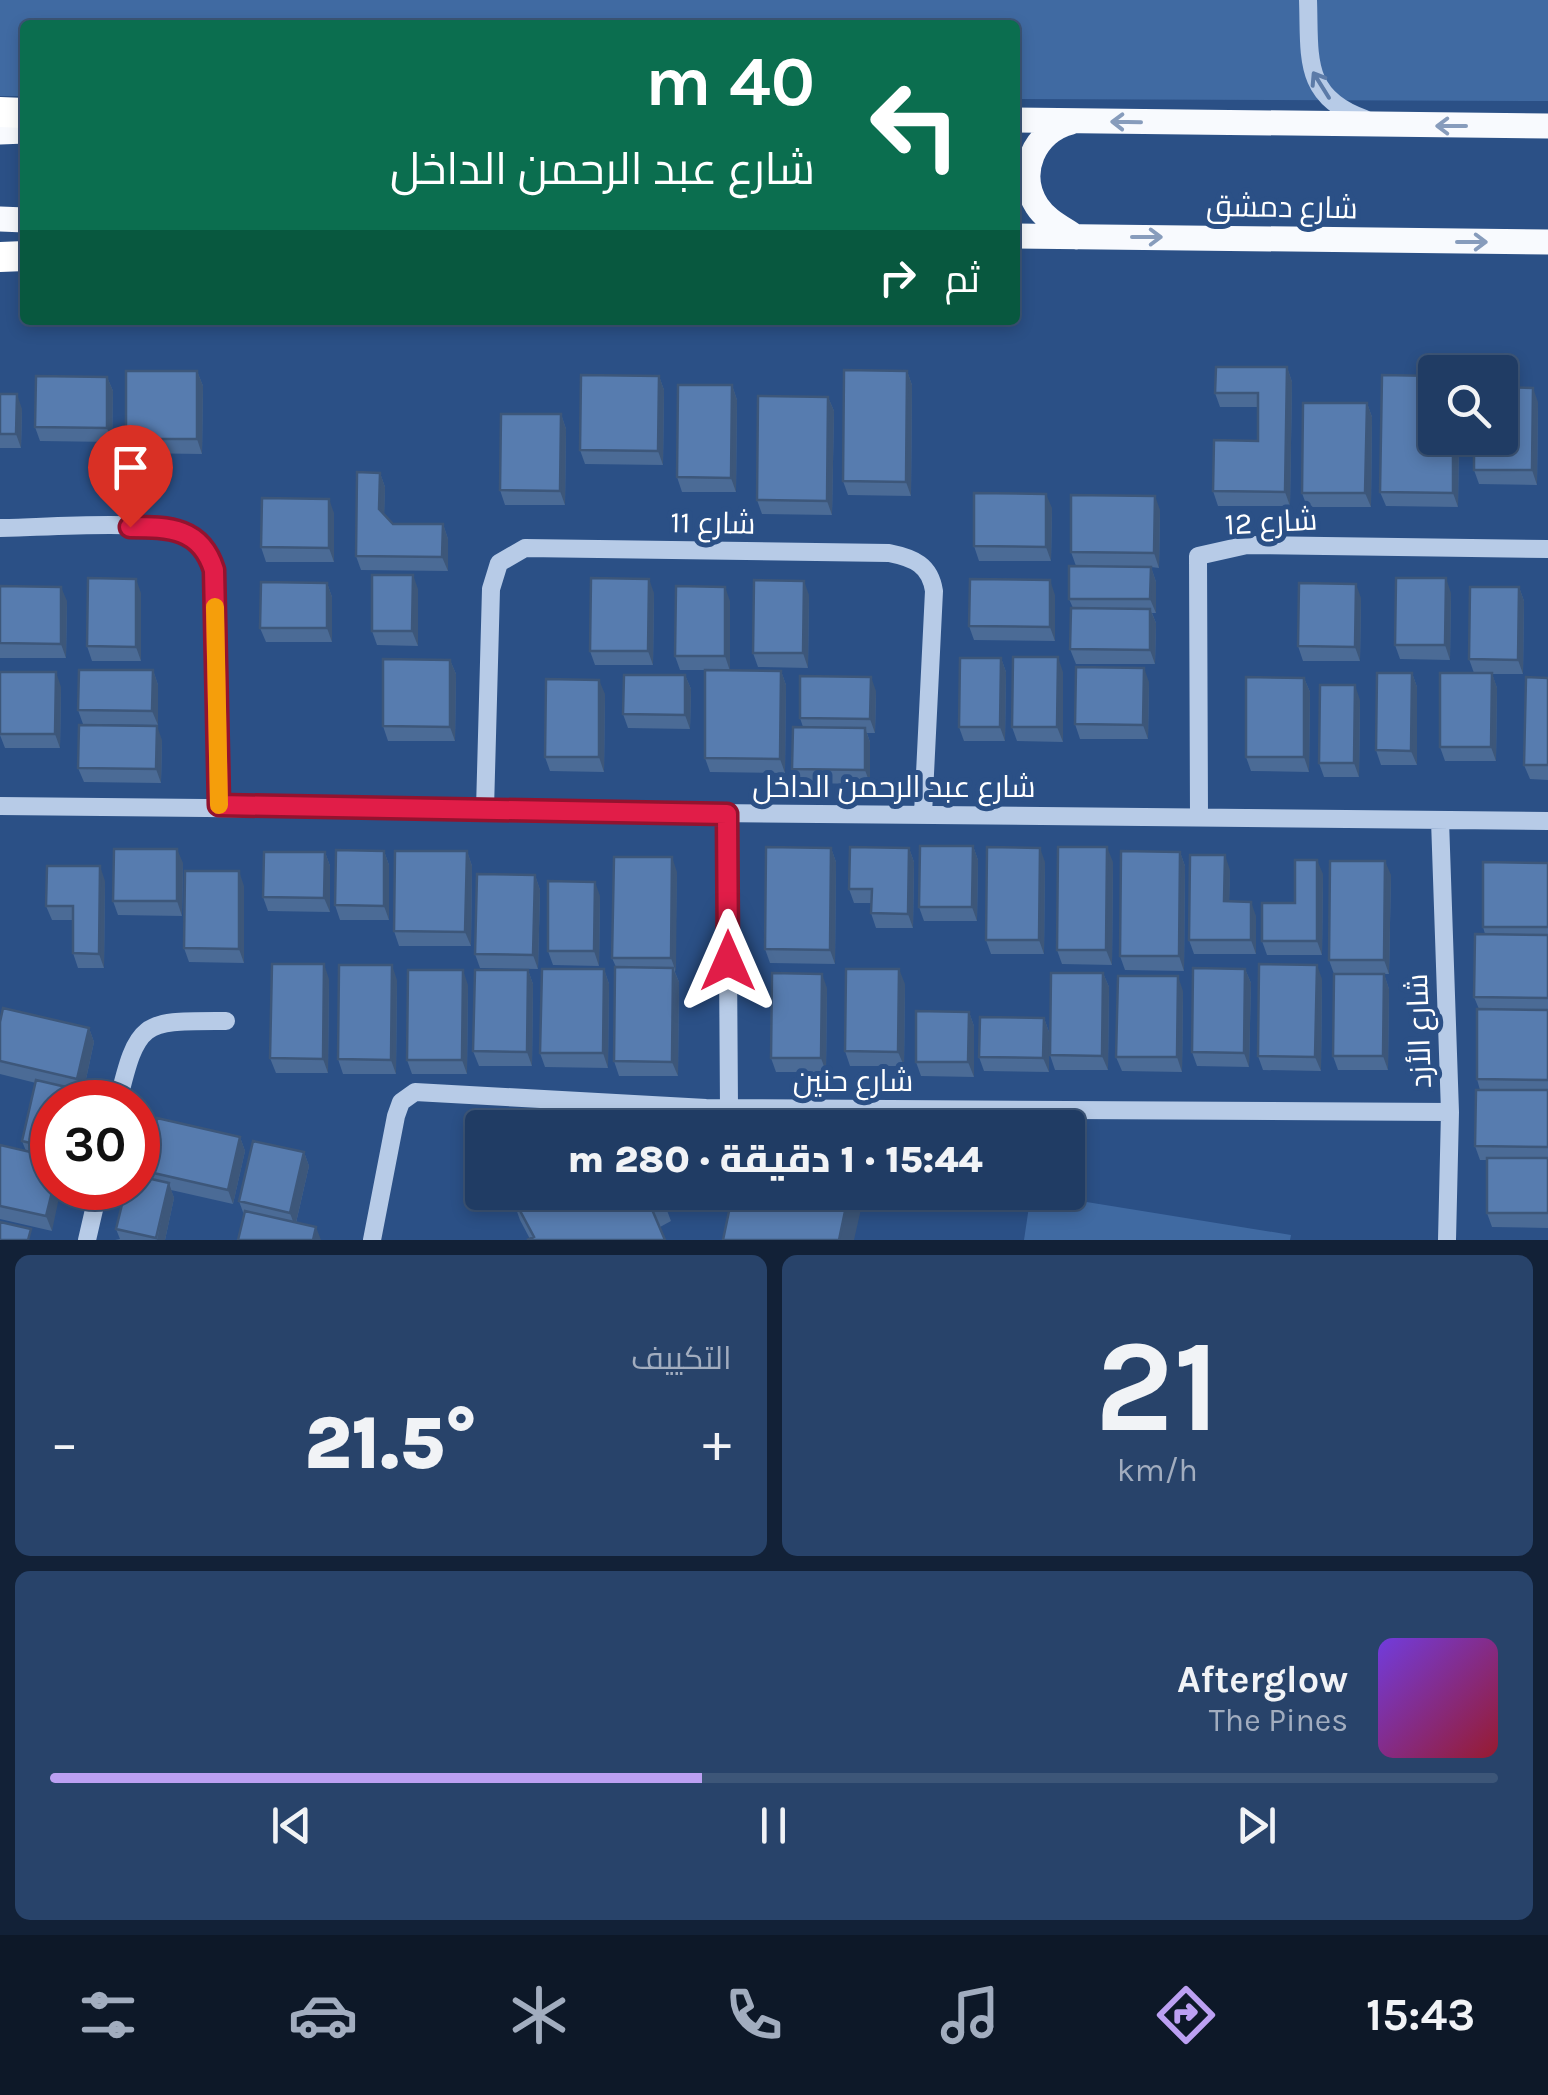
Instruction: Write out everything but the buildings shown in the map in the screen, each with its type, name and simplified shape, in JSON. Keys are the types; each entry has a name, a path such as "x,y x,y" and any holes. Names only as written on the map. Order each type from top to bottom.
{"main road":[{"path":"1020,120 1548,126"},
{"path":"1076,121 1055,126 1044,136 1035,148 1028,176 1036,204 1045,216 1076,237"},
{"name":"شارع دمشق","path":"1020,236 1548,242"}],"street":[{"path":"1308,0 1310,65 1318,88 1354,115 1395,125"},
{"path":"0,528 163,527 196,537 208,550 214,570 219,805"},
{"name":"شارع 12","path":"1198,817 1198,556 1247,545 1548,549"},
{"name":"شارع 11","path":"485,809 491,589 499,563 526,548 890,554 921,564 932,576 934,591 923,814"},
{"name":"شارع عبد الرحمن الداخل","path":"0,806 219,805 1548,821"},
{"path":"727,814 730,1108"},
{"name":"شارع الأزد","path":"1440,820 1450,1112 1447,1240"},
{"path":"124,1080 134,1043 153,1025 163,1021 226,1021"},
{"name":"شارع حنين","path":"372,1240 396,1116 401,1102 415,1092 730,1108 1450,1112"},
{"path":"86,1240 94,1210"}],"shaded area":[{"path":"0,0 1548,0 1548,101 1020,99 1020,20 20,20 20,96 0,96"},
{"path":"1085,1202 1291,1235 1290,1240 1024,1240 1028,1210 1085,1210"}],"slow traffic":[{"path":"215,607 219,805"}],"route":[{"path":"130,527 163,527 181,532 196,537 208,550 214,570 219,805 727,814 728,961"}]}
